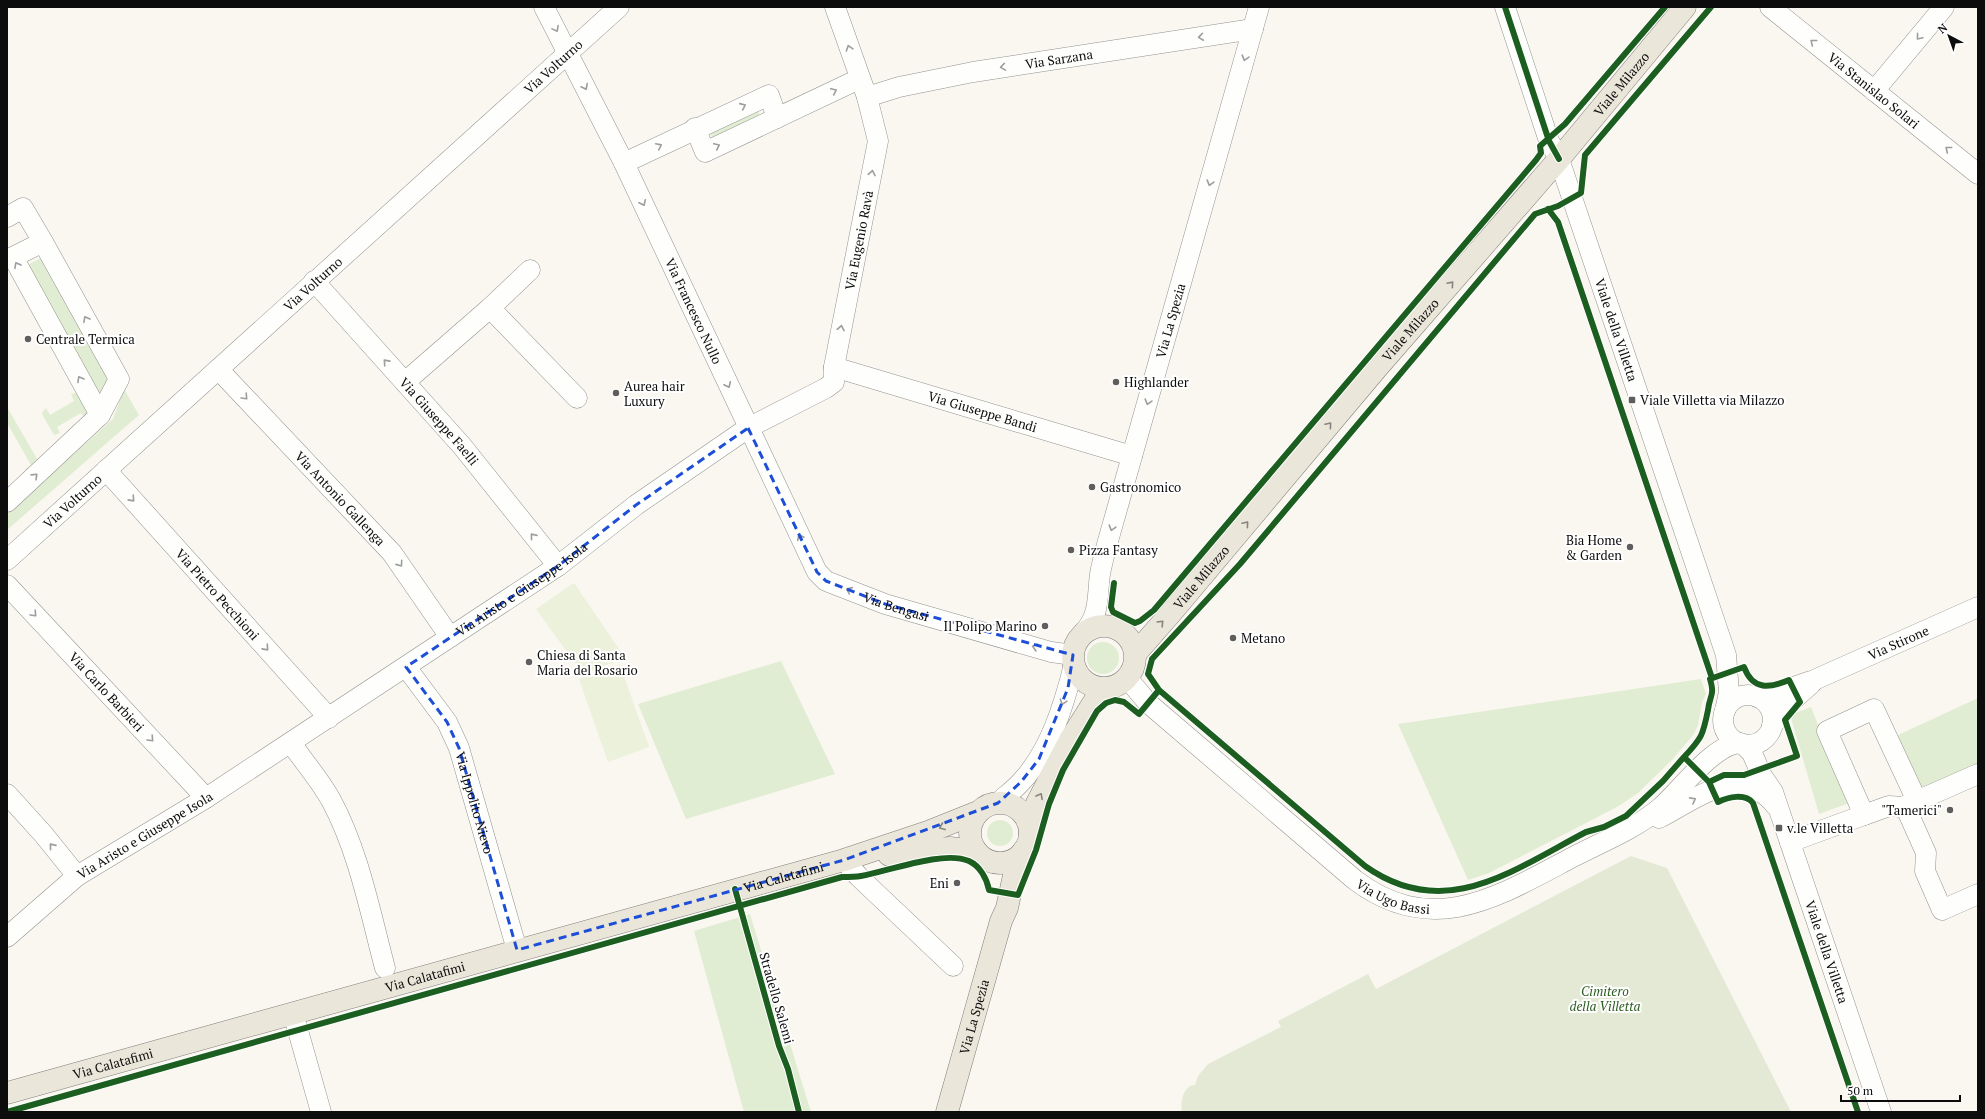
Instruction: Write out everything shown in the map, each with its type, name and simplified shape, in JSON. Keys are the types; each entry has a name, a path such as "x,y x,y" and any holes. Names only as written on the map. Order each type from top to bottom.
{"main road":[{"name":"Viale Milazzo","path":"1136,653 1376,369 1559,159 1685,7"},
{"path":"1073,660 1077,674 1084,681 1092,687 1102,689 1120,685 1128,679 1133,671 1136,662 1136,653 1127,635 1115,628 1101,626 1092,628 1084,634"},
{"name":"Via La Spezia","path":"1073,660 1078,640 1084,634"},
{"name":"Via La Spezia","path":"947,1112 1000,921 1007,908 1016,866 1027,842 1037,803 1070,740 1102,689"},
{"path":"978,853 991,861 1003,862 1015,858 1027,842 1027,820 1018,809 1005,803 988,807"},
{"name":"Via La Spezia","path":"988,807 971,824 970,831 971,839 978,853 996,876 999,895 1000,921"},
{"name":"Via Calatafimi","path":"7,1093 844,860 928,832 988,807"},
{"name":"Via Calatafimi","path":"844,860 950,848 978,853"}],"street":[{"name":"Via Francesco Nullo","path":"544,7 624,162 817,572"},
{"name":"Via Volturno","path":"7,560 619,7"},
{"name":"Via Eugenio Ravà","path":"748,428 826,388 834,382 834,367 878,141 863,88 835,7"},
{"name":"Via La Spezia","path":"1084,634 1092,623 1096,610 1101,568 1260,7"},
{"name":"Viale della Villetta","path":"1505,7 1550,141 1559,159 1726,655 1729,692 1724,714"},
{"path":"1517,7 1558,130 1559,159"},
{"name":"Via Stanislao Solari","path":"1770,7 1978,174"},
{"path":"1874,90 1944,7"},
{"name":"Via Sarzana","path":"624,162 695,128 704,152 777,118 863,88 899,87 973,72 1253,29"},
{"path":"7,218 23,208 119,379 100,415 7,502"},
{"path":"43,242 13,257 100,415"},
{"path":"405,382 490,308 530,270"},
{"name":"Via Giuseppe Faelli","path":"314,281 462,446 558,566"},
{"path":"490,308 577,398"},
{"name":"Via Giuseppe Bandi","path":"834,367 1132,456"},
{"name":"Via Antonio Gallenga","path":"218,369 392,553 450,638"},
{"name":"Via Aristo e Giuseppe Isola","path":"7,936 77,876 206,798 558,566 636,505 748,428"},
{"name":"Via Pietro Pecchioni","path":"106,470 329,718"},
{"name":"Via Bengasi","path":"817,572 826,581 885,604 1051,652 1073,660"},
{"name":"Via Carlo Barbieri","path":"7,585 206,798"},
{"name":"Via Stirone","path":"1756,696 1772,694 1818,678 1978,607"},
{"name":"Viale della Villetta","path":"1726,655 1736,668 1744,687 1756,696"},
{"name":"Via La Spezia","path":"988,807 1021,782 1038,758 1058,719 1073,660"},
{"name":"Via Ippolito Nievo","path":"406,667 447,722 459,748 517,950"},
{"name":"Via Stirone","path":"1771,729 1785,707 1818,678"},
{"name":"Via Ugo Bassi","path":"1128,679 1148,703 1348,874 1376,893 1407,905 1422,908 1450,909 1490,899 1632,827 1650,816 1667,802 1697,769 1727,746 1742,744"},
{"path":"1745,695 1756,696 1765,701 1771,710 1771,729 1759,742 1742,744 1734,740 1726,732 1724,714 1735,699 1745,695"},
{"path":"1864,815 1827,731 1874,709 1911,803 1926,853 1925,871 1942,910 1978,894"},
{"name":"Via Ugo Bassi","path":"1697,769 1718,735 1724,714"},
{"name":"Viale della Villetta","path":"1771,729 1766,750 1773,792 1881,1112"},
{"path":"291,743 330,799 339,818 361,880 385,968"},
{"name":"Viale della Villetta","path":"1742,744 1752,753 1762,776 1773,792"},
{"path":"1790,842 1887,807 1911,803 1978,774"},
{"path":"1632,827 1651,822 1713,790 1731,784 1748,786 1760,792 1772,801 1780,814"},
{"path":"7,794 44,835 77,876"},
{"path":"844,860 859,877 953,966"},
{"path":"293,1013 320,1112"}],"highlighted area":[{"path":"748,428 817,572 826,581 885,604 1073,655 1068,688 1039,759 1021,782 998,803 844,860 517,950 459,748 447,722 406,667 558,566 636,505"}],"green space":[{"path":"755,105 761,117 713,139 708,129"},
{"path":"46,255 112,378 98,398 22,268"},
{"path":"124,389 139,415 7,530 7,514 113,419"},
{"path":"77,393 88,414 85,419 81,413 57,427 60,433 54,435 42,414 43,411 46,408 50,415 74,401 71,394"},
{"path":"7,407 40,464 28,474 25,469 31,465 7,423"},
{"path":"574,583 625,658 583,674 536,609"},
{"path":"1100,642 1106,642 1116,649 1119,658 1118,664 1112,671 1106,674 1100,674 1090,667 1087,661 1087,655 1094,645"},
{"path":"781,661 835,774 686,819 638,704"},
{"path":"620,665 649,747 608,762 579,679"},
{"path":"1701,679 1706,694 1702,702 1698,725 1694,734 1672,760 1638,793 1617,807 1489,873 1468,880 1398,724"},
{"path":"1978,698 1978,767 1921,792 1896,736"},
{"path":"1811,707 1849,803 1819,814 1790,715"},
{"path":"1000,820 1009,824 1013,833 1009,842 1000,846 991,842 987,833 991,824"},
{"name":"Cimitero della Villetta","path":"1631,856 1667,868 1791,1112 1182,1112 1182,1099 1184,1094 1188,1088 1195,1085 1198,1076 1208,1064 1281,1027 1278,1021 1368,974 1376,989"},
{"path":"750,914 811,1112 744,1112 694,931"}],"cycle path":[{"path":"1505,7 1549,141 1559,159"},
{"path":"1114,583 1111,607 1113,612 1135,623 1154,610 1536,160 1541,153 1540,146 1565,124 1665,7"},
{"path":"7,1112 842,877 861,876 916,862 945,858 958,858 969,861 980,869 985,877 989,890 1018,895 1036,850 1049,804 1063,770 1097,711 1106,703 1115,700 1124,702 1139,714 1159,690 1148,674 1152,659 1240,564 1535,214 1558,206 1581,193 1585,155 1711,7"},
{"path":"1548,209 1558,222 1712,678"},
{"path":"1744,667 1752,680 1763,686 1775,685 1789,680 1800,702 1785,720 1797,756 1744,775 1724,775 1709,782 1684,757 1695,745 1703,731 1712,692 1710,679 1744,667"},
{"path":"1159,690 1365,866 1394,882 1423,890 1451,890 1478,885 1532,861 1586,832 1604,827 1626,816 1663,781 1684,757"},
{"path":"1709,782 1718,802 1731,797 1741,797 1746,798 1753,803 1858,1112"},
{"name":"Stradello Salemi","path":"735,889 779,1046 788,1069 799,1112"}],"place":[{"name":"Centrale Termica","path":"28,339"},
{"name":"Highlander","path":"1116,382"},
{"name":"Aurea hair Luxury","path":"616,393"},
{"name":"Viale Villetta via Milazzo","path":"1632,400"},
{"name":"Gastronomico","path":"1092,487"},
{"name":"Bia Home & Garden","path":"1630,547"},
{"name":"Pizza Fantasy","path":"1071,550"},
{"name":"Il Polipo Marino","path":"1045,626"},
{"name":"Metano","path":"1233,638"},
{"name":"Chiesa di Santa Maria del Rosario","path":"529,662"},
{"name":"\"Tamerici\"","path":"1950,810"},
{"name":"v.le Villetta","path":"1779,828"},
{"name":"Eni","path":"957,883"}]}
